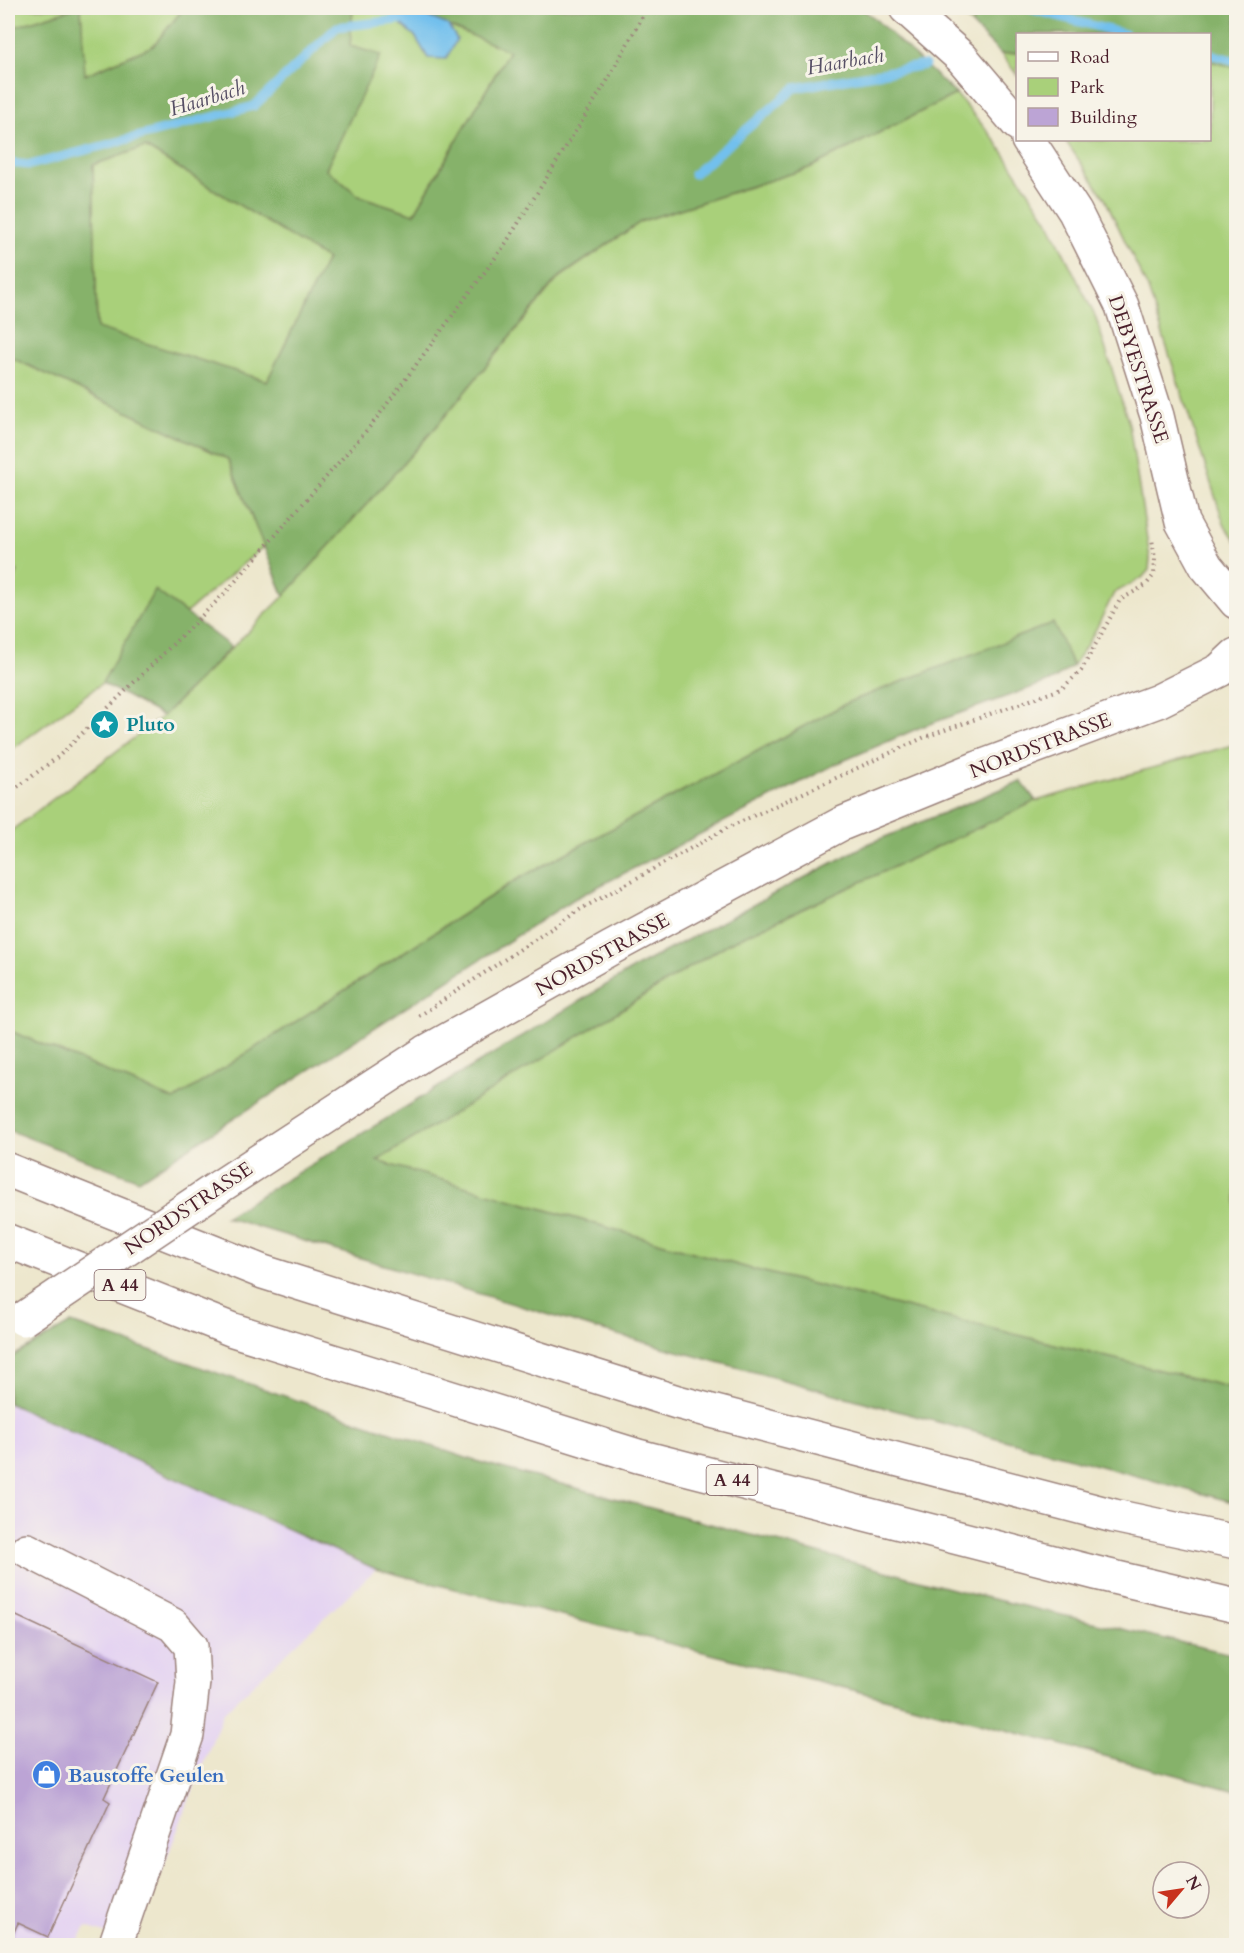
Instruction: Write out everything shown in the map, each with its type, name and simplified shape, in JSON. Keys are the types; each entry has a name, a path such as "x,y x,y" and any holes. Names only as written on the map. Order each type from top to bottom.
{"main road":[{"path":"906,8 962,58 1016,123"},
{"name":"DEBYESTRASSE","path":"1029,141 1076,212 1122,306 1157,416 1182,522 1206,566 1236,602"},
{"name":"NORDSTRASSE","path":"15,1324 426,1052 621,942 841,824 978,768 1158,701 1220,670 1236,655"},
{"path":"8,1170 263,1272 677,1402 1114,1516 1236,1542"},
{"name":"A 44","path":"8,1241 233,1330 638,1456 1096,1573 1236,1606"},
{"path":"27,1550 173,1624 191,1646 193,1682 187,1735 115,1946"}],"path":[{"path":"8,794 59,756 227,591 373,423 504,246 607,81 647,8"},
{"path":"1035,699 1061,689 1081,671 1120,600 1146,585 1154,575 1155,559 1151,536"}],"shaded area":[{"path":"8,566 18,571 8,595"},
{"path":"8,1403 376,1569 223,1713 134,1942 86,1927 76,1945 8,1946"}],"green space":[{"path":"8,8 75,8 8,29"},
{"path":"81,8 184,8 153,46 84,75"},
{"path":"81,8 85,75 153,46 184,8 353,8 350,46 381,55 326,169 359,196 414,214 509,51 406,8 860,8 873,17 956,94 809,168 642,221 558,278 436,427 284,596 228,459 8,356 8,29","holes":["145,147 327,259 267,381 97,328 93,165"]},
{"path":"353,8 411,10 402,25 415,36 428,58 457,39 448,25 509,51 414,214 359,196 326,169 380,56 350,46"},
{"path":"953,8 980,8 972,25"},
{"path":"980,8 1236,8 1236,68 1211,61 1211,33 1016,33 1016,53 1001,54 972,25"},
{"path":"1016,53 1016,74 1001,54"},
{"path":"1211,61 1236,68 1236,541 1224,524 1148,289 1104,197 1066,141 1211,141"},
{"path":"956,94 995,140 1048,221 1096,318 1129,424 1150,558 1149,570 1142,578 1114,593 1093,635 1073,666 1053,624 849,702 516,880 174,1100 8,1030 8,833 163,716 284,596 436,427 558,279 642,221 809,168"},
{"path":"145,147 327,259 267,381 97,329 93,165"},
{"path":"8,356 228,459 264,546 186,613 155,590 102,683 8,752 8,595 18,571 8,566"},
{"path":"155,590 231,647 163,716 102,683"},
{"path":"1053,623 1073,666 1053,680 921,727 836,764 574,899 139,1180 8,1130 8,1030 174,1100 516,880 849,702"},
{"path":"1236,744 1236,1389 748,1268 376,1161 729,943 1036,801"},
{"path":"1021,781 1036,801 729,943 377,1161 748,1268 1236,1389 1236,1503 596,1329 225,1217 634,968 868,844"},
{"path":"71,1323 472,1460 971,1594 1236,1655 1236,1791 912,1705 376,1569 8,1403 8,1359"}],"water":[{"path":"411,10 448,25 457,39 446,59 428,58 415,36 402,25"}],"building":[{"name":"Baustoffe Geulen","path":"8,1612 158,1682 104,1798 110,1802 48,1937 18,1923 8,1945"}],"waterway":[{"name":"Haarbach","path":"1030,9 1121,33"},
{"name":"Haarbach","path":"8,163 30,165 254,106 337,27 406,19 414,24"},
{"name":"Haarbach","path":"1211,54 1236,61"},
{"name":"Haarbach","path":"694,174 795,88 925,65"}],"place":[{"name":"Pluto","path":"105,724"},
{"name":"Baustoffe Geulen","path":"47,1775"}]}
